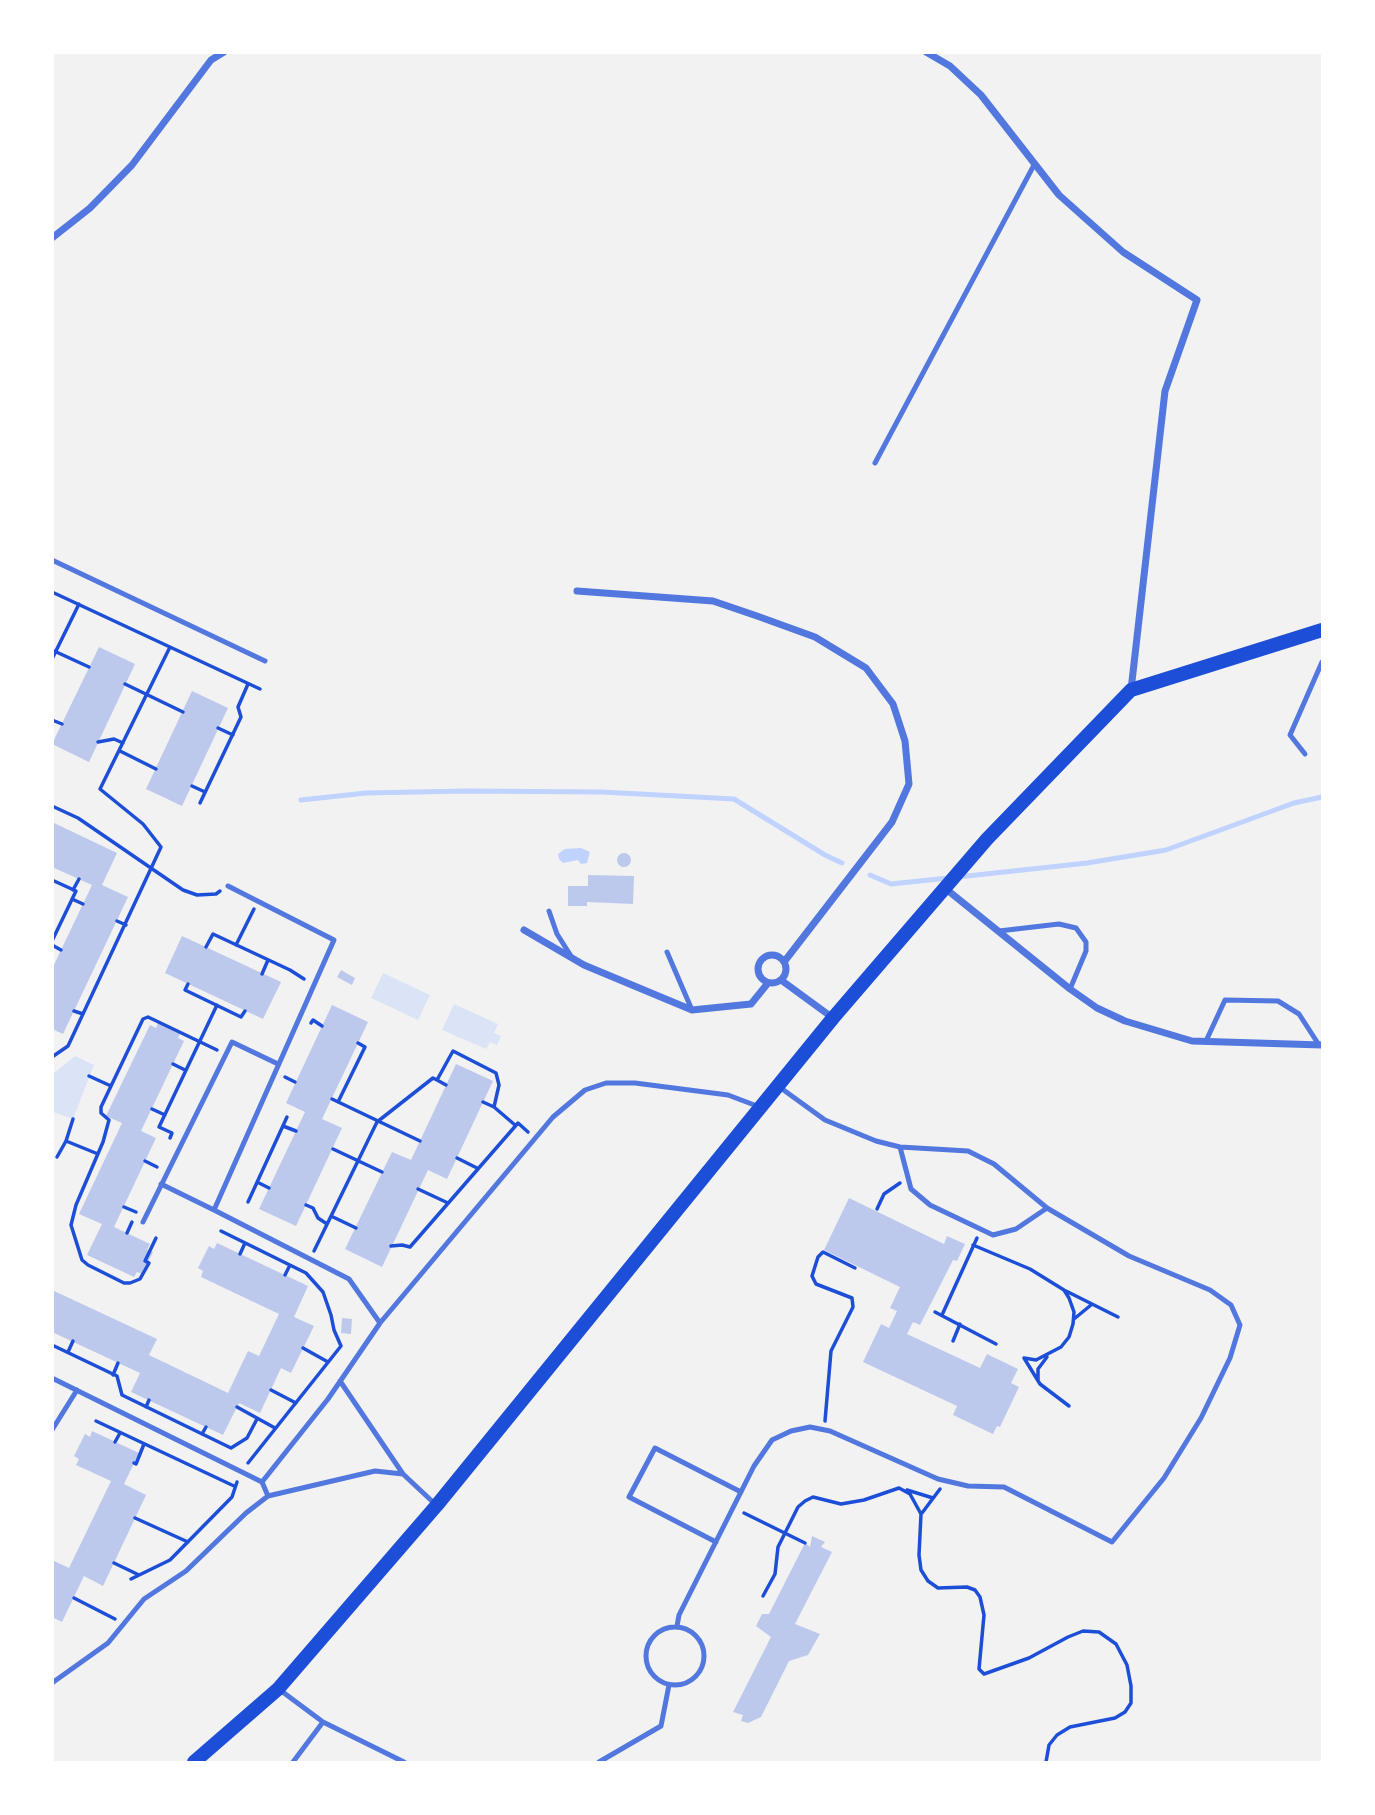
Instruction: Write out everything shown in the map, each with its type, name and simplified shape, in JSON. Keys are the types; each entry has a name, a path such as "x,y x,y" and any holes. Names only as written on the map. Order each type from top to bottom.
{"main road":[{"path":"194,1762 278,1689 436,1506 833,1018 987,839 1130,690 1322,630"}],"street":[{"path":"52,238 90,208 132,165 211,56 224,52"},
{"path":"926,52 950,66 981,95 1059,195 1124,252 1198,300 1165,391 1130,690"},
{"path":"524,930 573,958 692,1010 751,1004 768,983 780,980 785,975 784,962 892,822 909,784 905,741 893,704 866,668 815,637 713,601 578,591"},
{"path":"949,885 999,931 1070,989 1097,1008 1125,1021 1192,1041 1321,1045"},
{"path":"768,983 759,975 758,962 775,954 784,962"},
{"path":"780,980 833,1018"}],"lane":[{"path":"875,464 1034,165"},
{"path":"52,559 265,661"},
{"path":"1305,754 1290,735 1322,662"},
{"path":"214,1210 334,940 228,886"},
{"path":"549,911 557,934 573,958"},
{"path":"999,931 1059,924 1076,928 1086,942 1086,951 1070,989"},
{"path":"667,952 692,1010"},
{"path":"1206,1041 1225,1000 1278,1001 1299,1014 1321,1045"},
{"path":"143,1222 232,1042 278,1064"},
{"path":"262,1482 340,1381 380,1323 553,1117 585,1090 606,1083 635,1083 728,1095 751,1102 760,1108"},
{"path":"677,1626 679,1615 754,1466 772,1440 791,1431 810,1427 824,1430 943,1480 968,1486 1004,1487 1112,1542 1164,1478 1201,1418 1230,1358 1240,1325 1231,1305 1210,1290 1129,1256 1047,1208 995,1164 968,1151 900,1147 876,1142 825,1120 778,1086"},
{"path":"900,1147 911,1189 930,1205 993,1235 1016,1229 1047,1208"},
{"path":"161,1184 349,1279 380,1323"},
{"path":"52,1378 262,1482 268,1496"},
{"path":"340,1381 403,1474 436,1506"},
{"path":"52,1430 77,1390"},
{"path":"716,1542 629,1497 655,1448 741,1492"},
{"path":"52,1683 108,1643 144,1599 186,1571 246,1513 268,1496 376,1471 403,1474"},
{"path":"677,1626 686,1628 701,1641 704,1659 696,1677 678,1685 669,1685 660,1681 647,1666 647,1647 658,1632 677,1626"},
{"path":"599,1762 661,1726 669,1685"},
{"path":"278,1689 323,1722 404,1762"},
{"path":"293,1762 323,1722"}],"path":[{"path":"52,592 260,689"},
{"path":"52,659 79,604"},
{"path":"52,1057 68,1046 161,847 144,824 100,789 170,648"},
{"path":"54,651 89,667"},
{"path":"125,684 183,712"},
{"path":"200,803 241,718 238,707 248,684"},
{"path":"52,720 62,724"},
{"path":"218,728 233,735"},
{"path":"98,742 114,739 123,743"},
{"path":"119,751 156,769"},
{"path":"192,786 205,792"},
{"path":"52,806 78,818 183,890 197,895 216,894 228,886"},
{"path":"61,950 52,943 79,879"},
{"path":"52,880 74,890"},
{"path":"72,899 83,904"},
{"path":"236,945 258,901"},
{"path":"117,921 126,925"},
{"path":"206,947 213,934 316,984"},
{"path":"262,974 268,960"},
{"path":"188,984 185,990 242,1017 245,1011"},
{"path":"167,1144 172,1133 159,1127 217,1005"},
{"path":"74,1011 83,1014"},
{"path":"156,1238 145,1261 149,1263 140,1279 130,1283 124,1283 82,1260 71,1225 99,1154 109,1120 101,1113 101,1107 143,1019 148,1017 225,1054"},
{"path":"338,1102 365,1046 358,1043"},
{"path":"131,1045 139,1048"},
{"path":"437,1080 453,1051 496,1073 499,1085 494,1108"},
{"path":"173,1064 185,1070"},
{"path":"89,1076 118,1093"},
{"path":"285,1077 295,1082"},
{"path":"311,1260 377,1122 433,1078 446,1085"},
{"path":"331,1099 420,1141"},
{"path":"483,1102 516,1126"},
{"path":"152,1109 164,1115"},
{"path":"248,1202 287,1117"},
{"path":"57,1157 73,1119"},
{"path":"391,1247 410,1247 518,1123 535,1138"},
{"path":"283,1126 296,1131"},
{"path":"66,1141 99,1154"},
{"path":"103,1142 112,1146"},
{"path":"332,1149 382,1172"},
{"path":"152,1178 162,1156"},
{"path":"457,1158 477,1168"},
{"path":"145,1161 157,1167"},
{"path":"877,1209 884,1194 908,1178"},
{"path":"257,1182 269,1188"},
{"path":"84,1188 90,1191"},
{"path":"418,1189 448,1203"},
{"path":"127,1233 141,1201"},
{"path":"306,1205 313,1208 317,1218 327,1224"},
{"path":"124,1207 136,1212"},
{"path":"331,1216 355,1228"},
{"path":"942,1315 982,1230"},
{"path":"131,1579 170,1560 232,1497 234,1486 243,1472 341,1346 323,1292 306,1273 221,1231"},
{"path":"240,1254 245,1243"},
{"path":"973,1245 1030,1269 1091,1305 1118,1317"},
{"path":"824,1430 831,1351 853,1307 852,1298 816,1284 812,1276 818,1257 823,1252 855,1268"},
{"path":"285,1275 290,1265"},
{"path":"1064,1290 1074,1312 1069,1336 1061,1347 1051,1353 1036,1360 1024,1358 1038,1380 1069,1406"},
{"path":"1074,1319 1091,1305"},
{"path":"935,1312 996,1343"},
{"path":"953,1341 960,1324"},
{"path":"68,1352 73,1341"},
{"path":"52,1345 117,1376 122,1395 231,1448 247,1438 257,1419"},
{"path":"303,1348 328,1362"},
{"path":"1038,1380 1041,1363 1051,1353"},
{"path":"113,1375 118,1363"},
{"path":"271,1390 296,1403"},
{"path":"146,1407 149,1400"},
{"path":"237,1407 275,1428"},
{"path":"96,1421 234,1486"},
{"path":"202,1434 206,1427"},
{"path":"115,1442 120,1433"},
{"path":"134,1463 136,1464 144,1444"},
{"path":"921,1514 943,1480"},
{"path":"763,1596 775,1574 778,1547 798,1507 813,1497 841,1504 864,1500 899,1488 933,1498"},
{"path":"902,1490 910,1494 921,1514 919,1555 921,1570 928,1581 938,1588 967,1587 975,1590 980,1597 984,1615 979,1669 984,1674 1029,1658 1083,1632 1099,1632 1116,1644 1127,1665 1131,1703 1125,1712 1115,1718 1070,1727 1057,1735 1049,1745 1046,1762"},
{"path":"733,1508 804,1543"},
{"path":"135,1518 188,1542"},
{"path":"114,1563 139,1575"},
{"path":"74,1598 123,1623"}],"shaded area":[{"path":"383,973 430,995 418,1020 371,998"},
{"path":"454,1004 498,1024 494,1033 501,1036 497,1045 490,1042 486,1049 442,1030"},
{"path":"75,1056 94,1065 73,1119 53,1112 53,1074"}],"water":[{"path":"581,848 590,852 587,863 581,864 578,860 563,863 559,859 558,854 565,849"}],"building":[{"path":"99,647 135,664 89,762 52,744"},
{"path":"192,691 228,708 182,806 146,789"},
{"path":"52,822 117,853 102,885 128,897 63,1034 52,1029 52,969 92,885 52,867"},
{"path":"624,853 629,855 629,865 624,867 619,865 617,860 619,855"},
{"path":"588,875 634,876 633,904 587,902 587,906 568,906 568,886 588,886"},
{"path":"182,936 281,982 263,1019 165,973"},
{"path":"341,970 355,978 352,985 337,977"},
{"path":"332,1005 368,1022 322,1119 342,1128 296,1226 259,1209 305,1112 286,1103"},
{"path":"158,1023 180,1034 178,1038 184,1041 141,1131 156,1138 114,1227 150,1244 147,1250 153,1252 142,1274 137,1272 134,1277 87,1255 102,1224 79,1214 122,1123 106,1116 150,1025 156,1028"},
{"path":"456,1064 493,1081 447,1179 428,1170 382,1267 345,1249 392,1152 411,1160"},
{"path":"849,1198 944,1244 947,1236 965,1244 957,1261 953,1260 920,1325 913,1322 907,1334 980,1368 987,1354 1018,1369 1011,1383 1019,1387 1000,1427 997,1426 993,1434 953,1415 957,1406 863,1362 881,1324 889,1328 897,1311 890,1308 900,1287 824,1250"},
{"path":"217,1243 308,1286 294,1317 314,1326 291,1373 281,1368 260,1413 239,1403 223,1435 131,1392 140,1373 52,1332 52,1290 157,1339 149,1355 228,1393 248,1351 259,1356 279,1314 201,1277 203,1271 198,1268 209,1246 214,1249"},
{"path":"342,1318 352,1319 351,1334 341,1333"},
{"path":"92,1431 139,1453 124,1484 146,1495 103,1586 84,1576 62,1622 52,1617 52,1560 69,1568 111,1481 76,1465 79,1459 74,1456 85,1434 90,1437"},
{"path":"812,1536 825,1542 821,1547 832,1552 795,1624 820,1634 808,1655 789,1661 761,1717 748,1723 741,1721 743,1715 733,1712 771,1637 756,1626 762,1614 769,1614 805,1543 810,1547"}],"waterway":[{"path":"301,800 366,793 466,791 602,792 734,799 842,863"},
{"path":"958,877 1087,863 1166,850 1294,803 1322,797"},
{"path":"870,875 891,884 948,878"}]}
